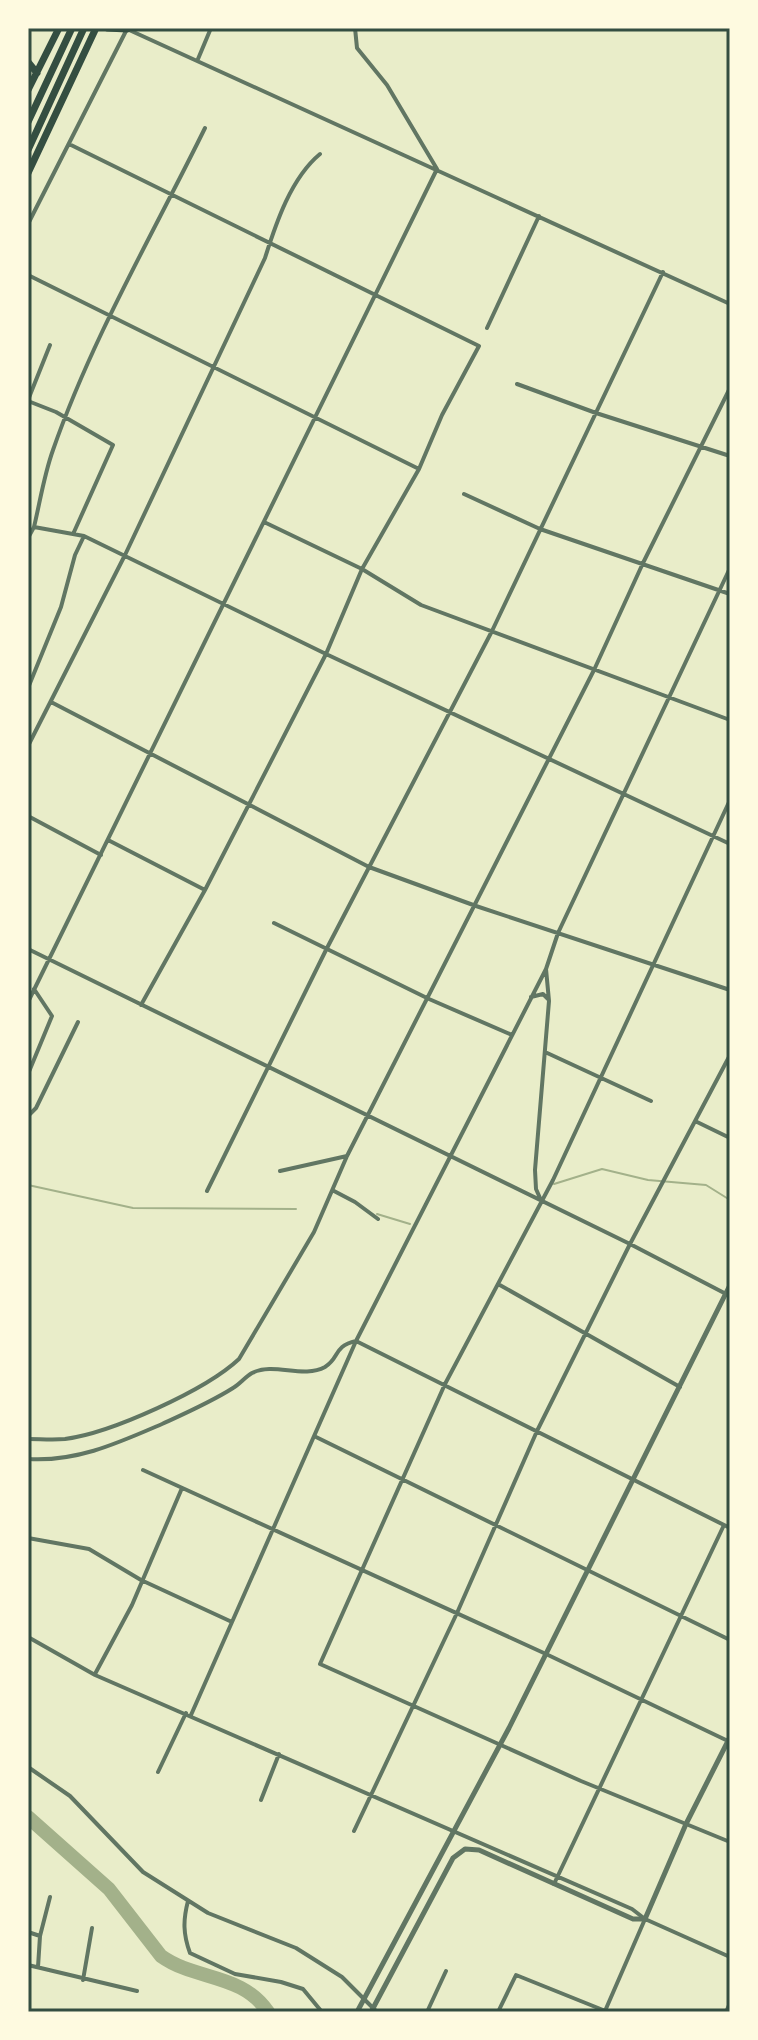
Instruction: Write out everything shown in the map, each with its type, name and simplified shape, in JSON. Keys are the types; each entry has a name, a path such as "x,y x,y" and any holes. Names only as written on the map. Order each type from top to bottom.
{"highway":[{"path":"28,90 59,28"},
{"path":"28,122 72,28"},
{"path":"28,150 84,28"},
{"path":"28,173 96,28"},
{"path":"107,28 127,28"},
{"path":"28,62 37,73"}],"street":[{"path":"28,224 127,28 730,304"},
{"path":"197,60 211,28"},
{"path":"355,28 357,48 387,85 437,169"},
{"path":"28,538 34,527 52,454 65,417 110,316 205,128"},
{"path":"69,144 479,346 442,415 419,469 362,569 326,654 205,890 141,1005"},
{"path":"28,746 125,555 261,267 301,174 320,154"},
{"path":"28,1002 437,169"},
{"path":"487,328 539,216"},
{"path":"207,1191 326,950 492,631 663,272"},
{"path":"28,275 419,469"},
{"path":"50,345 28,401 65,417 113,445 74,532"},
{"path":"517,384 730,456"},
{"path":"28,1439 63,1439 104,1430 160,1406 226,1371 239,1359 314,1232 347,1156 594,670 730,388"},
{"path":"464,494 540,529 730,594"},
{"path":"264,522 362,569 406,598 730,720"},
{"path":"34,527 84,536 730,844"},
{"path":"28,688 61,607 75,555 84,536"},
{"path":"158,1772 232,1622 356,1341 546,969 558,933 730,568"},
{"path":"51,702 369,867 476,906 730,990"},
{"path":"730,800 541,1201 445,1384 320,1664 601,1789 730,1842"},
{"path":"28,816 101,855"},
{"path":"108,840 205,890"},
{"path":"274,923 429,999 512,1035"},
{"path":"28,949 728,1295"},
{"path":"541,1201 536,1189 535,1170 549,1001 546,969"},
{"path":"28,1074 52,1016 34,989"},
{"path":"530,997 543,994 549,1001"},
{"path":"28,1116 36,1108 78,1022"},
{"path":"545,1052 651,1101"},
{"path":"354,1831 457,1613 537,1431 630,1244 730,1055"},
{"path":"695,1121 730,1138"},
{"path":"280,1171 347,1156"},
{"path":"334,1191 378,1219"},
{"path":"498,1284 680,1387"},
{"path":"357,2012 546,1654 728,1295 730,1285"},
{"path":"28,1459 66,1459 102,1449 195,1409 234,1388 253,1372 315,1370 326,1366 343,1344 356,1341 730,1528"},
{"path":"316,1437 730,1640"},
{"path":"143,1470 729,1740 686,1824 606,2011 516,1975 498,2012"},
{"path":"95,1675 132,1605 182,1488"},
{"path":"554,1884 724,1525"},
{"path":"28,1538 89,1549 141,1580 232,1622"},
{"path":"28,1637 95,1675 558,1876 730,1957"},
{"path":"261,1800 279,1754"},
{"path":"28,1767 70,1796 143,1872 188,1901 231,1923 296,1948 342,1977 374,2012 453,1858 465,1849 479,1850 633,1919 645,1919"},
{"path":"38,1967 40,1936 50,1897"},
{"path":"188,1901 183,1918 190,1953 235,1974 303,1989 322,2012"},
{"path":"83,1980 92,1928"},
{"path":"28,1932 40,1936"},
{"path":"28,1965 137,1991"},
{"path":"427,2012 446,1971"},
{"path":"726,2012 730,2003"}],"waterway":[{"path":"554,1184 602,1169 648,1180 706,1185 730,1200"},
{"path":"28,1185 133,1208 296,1209"},
{"path":"377,1214 410,1224"},
{"path":"28,1817 109,1889 161,1956 189,1970 245,1990 268,2012"}]}
